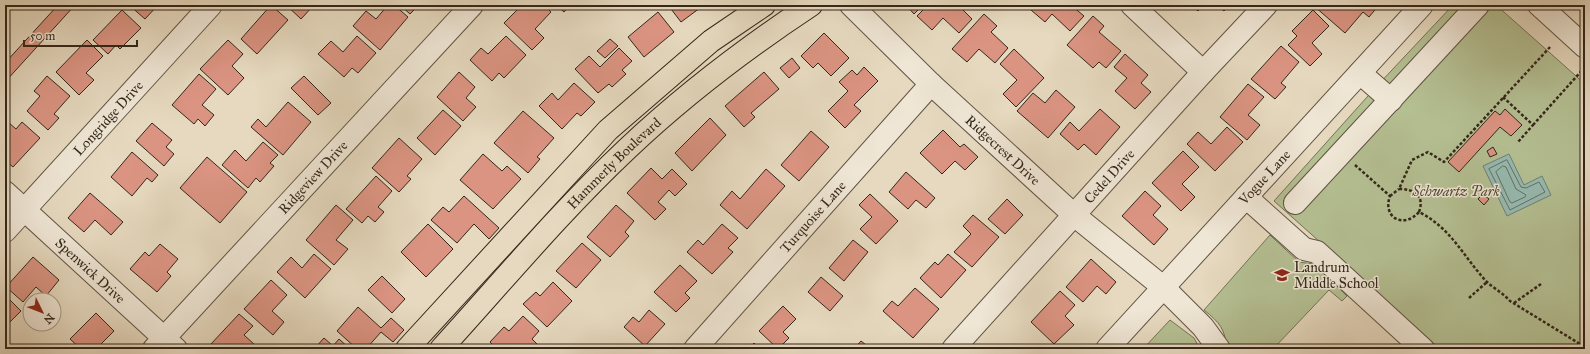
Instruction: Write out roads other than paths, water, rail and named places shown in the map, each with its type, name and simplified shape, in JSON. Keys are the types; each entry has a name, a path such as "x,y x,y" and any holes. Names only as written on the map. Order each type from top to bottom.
{"main road":[{"name":"Hammerly Boulevard","path":"407,349 608,130 711,41 764,5"},
{"name":"Hammerly Boulevard","path":"441,349 588,188 627,149 686,96 720,69 811,5"},
{"path":"608,130 627,149"},
{"path":"473,278 490,295"}],"street":[{"name":"Longridge Drive","path":"5,231 211,5"},
{"name":"Ridgeview Drive","path":"164,345 472,5"},
{"name":"Ridgecrest Drive","path":"850,5 931,84 1074,215 1163,287 1203,327 1219,349"},
{"path":"1132,5 1203,72"},
{"name":"Cedel Drive","path":"953,349 1203,72 1266,5"},
{"name":"Vogue Lane","path":"1107,349 1422,5"},
{"path":"1294,204 1478,5"},
{"path":"1539,5 1585,46"},
{"path":"1360,73 1391,100"},
{"name":"Turquoise Lane","path":"695,349 931,84"},
{"name":"Spenwick Drive","path":"5,192 164,345"},
{"path":"1246,197 1304,249 1317,252 1423,349"}],"water":[{"path":"1509,154 1524,185 1542,176 1551,195 1507,216 1483,166"}],"place":[{"name":"Landrum Middle School","path":"1282,275"}],"park label":[{"name":"Schwartz Park","path":"1456,191"}]}
